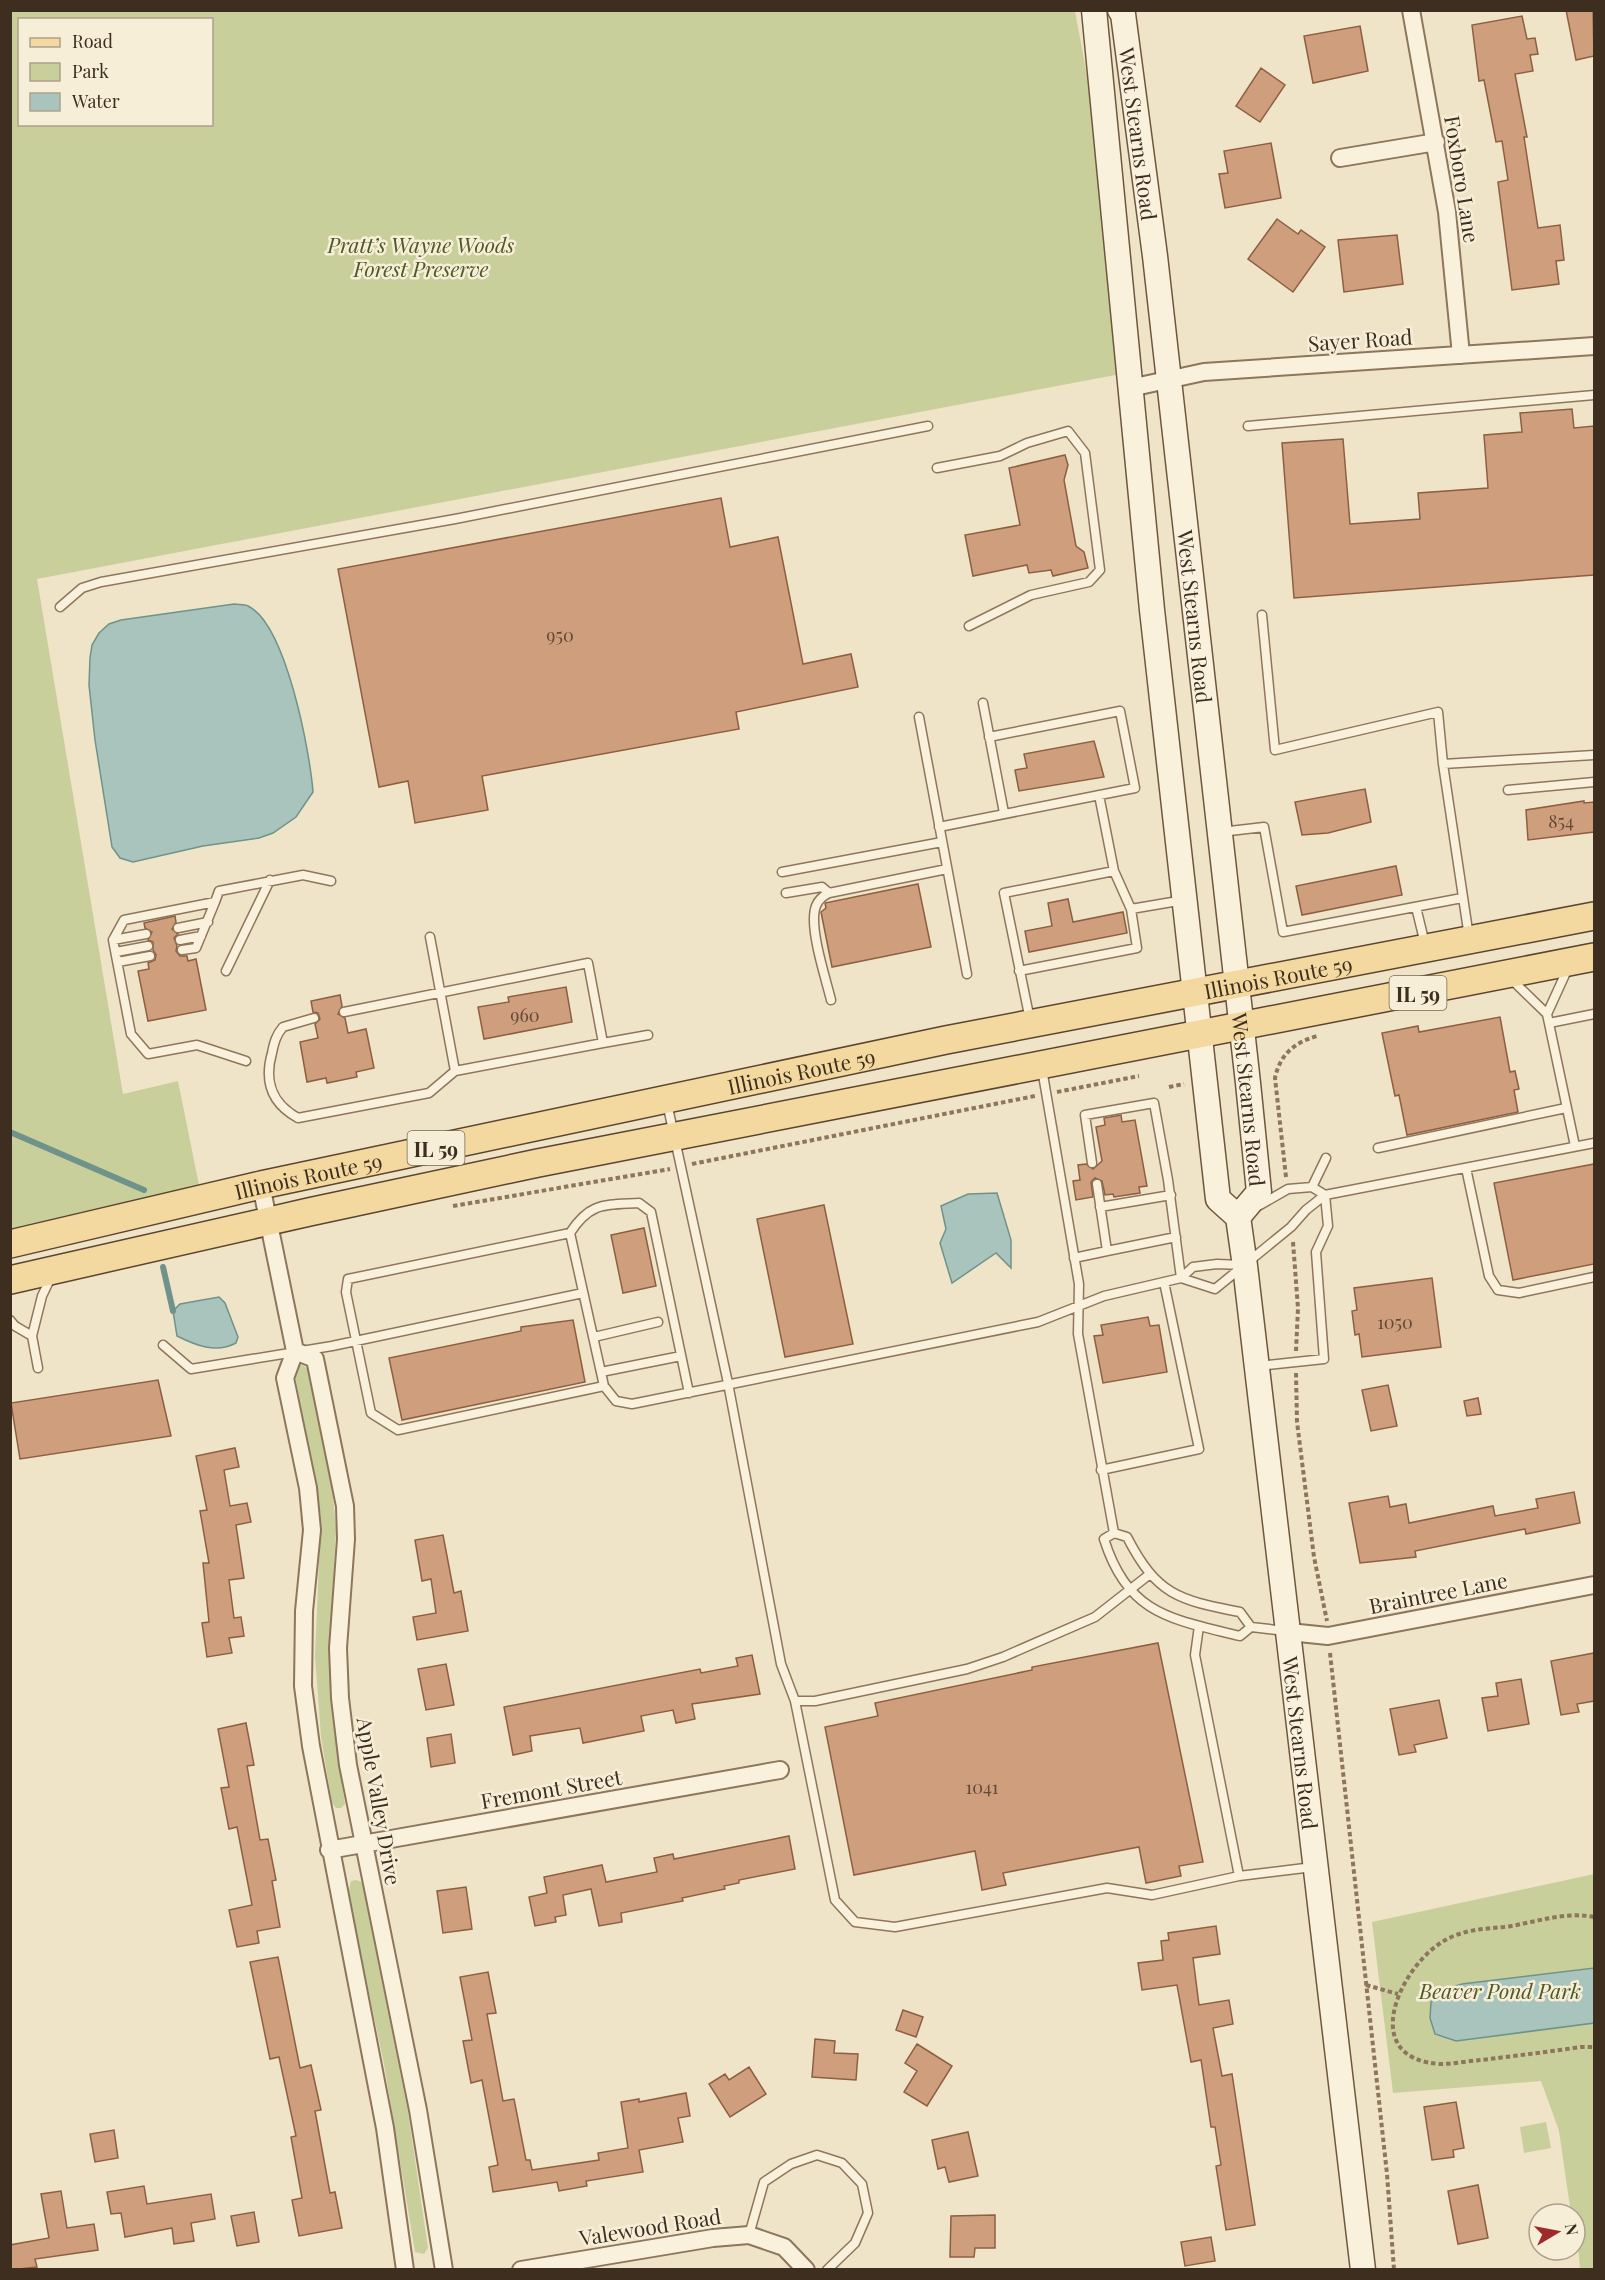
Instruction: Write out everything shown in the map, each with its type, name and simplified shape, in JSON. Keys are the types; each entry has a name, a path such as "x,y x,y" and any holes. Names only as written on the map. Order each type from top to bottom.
{"main road":[{"name":"West Stearns Road","path":"1094,10 1130,388 1218,1199 1238,1217 1245,1266 1364,2270"},
{"name":"West Stearns Road","path":"1120,10 1123,14 1134,87 1259,1192 1238,1217"},
{"name":"Illinois Route 59","path":"10,1244 261,1185 667,1099 1194,991 1594,916"},
{"name":"Illinois Route 59","path":"10,1280 538,1163 1508,976 1582,959"}],"street":[{"name":"Foxboro Lane","path":"1411,10 1436,142 1450,239 1461,355"},
{"path":"1340,158 1436,142"},
{"name":"Sayer Road","path":"1130,388 1204,372 1594,346"},
{"path":"261,1185 295,1352 285,1378 308,1488 312,1530 304,1611 303,1686 329,1850 386,2128 405,2270"},
{"name":"Apple Valley Drive","path":"295,1352 315,1359 345,1506 346,1539 338,1648 340,1698 363,1844 418,2110 444,2270"},
{"name":"Braintree Lane","path":"1289,1632 1328,1636 1594,1586"},
{"name":"Fremont Street","path":"329,1850 780,1770"},
{"name":"Valewood Road","path":"521,2270 713,2238 748,2235 783,2247 806,2270"}],"lane":[{"path":"1248,426 1594,395"},
{"path":"60,607 68,597 82,588 101,582 455,519 928,426"},
{"path":"937,468 1000,456 1027,443 1068,430 1085,453 1100,570 1089,582 1031,595 969,626"},
{"path":"1262,615 1275,750 1438,711 1443,764 1470,939"},
{"path":"983,703 1004,813"},
{"path":"939,827 1135,788 1120,711 989,737"},
{"path":"919,717 967,974"},
{"path":"1443,764 1594,755"},
{"path":"1508,790 1594,782"},
{"path":"1019,971 1137,948 1131,909 1114,871 1099,795"},
{"path":"1220,832 1264,827 1283,932 1462,898"},
{"path":"782,872 942,842"},
{"path":"831,1000 814,914 821,898 829,892 947,869"},
{"path":"1030,1024 1004,892 1114,871"},
{"path":"182,951 196,948 219,891 303,875 331,881"},
{"path":"226,971 270,880"},
{"path":"786,893 822,886 829,892"},
{"path":"1131,909 1184,900"},
{"path":"215,902 124,920 113,940 131,1034 148,1054 197,1045 246,1061"},
{"path":"1416,907 1425,948"},
{"path":"178,928 208,922"},
{"path":"113,940 146,934"},
{"path":"180,940 201,936"},
{"path":"430,937 455,1071"},
{"path":"116,952 148,946"},
{"path":"118,963 150,956"},
{"path":"1548,1019 1582,959"},
{"path":"344,1012 588,963 603,1043"},
{"path":"1508,976 1548,1019 1575,1146"},
{"path":"1548,1019 1594,1014"},
{"path":"314,1018 283,1027 275,1039 269,1064 271,1092 280,1106 298,1118 429,1092 455,1071 648,1035"},
{"path":"1042,1066 1074,1258 1079,1305 1078,1334 1114,1533"},
{"path":"667,1099 728,1383 781,1664 795,1701 835,1900 855,1922 895,1927 1107,1888 1152,1895 1239,1876 1316,1867"},
{"path":"1092,1163 1085,1115 1154,1103 1168,1180 1181,1278"},
{"path":"1378,1148 1566,1108"},
{"path":"1181,1278 1204,1288 1215,1289 1291,1227 1306,1210 1325,1195 1594,1143"},
{"path":"1312,1186 1326,1158"},
{"path":"1466,1167 1489,1276 1498,1290 1519,1293 1594,1277"},
{"path":"1097,1184 1107,1251"},
{"path":"1238,1217 1288,1190 1312,1186 1325,1195 1328,1226 1316,1251 1324,1359 1257,1366"},
{"path":"1100,1207 1170,1196"},
{"path":"689,1392 651,1212 639,1203 592,1209 581,1216 570,1233 604,1386 616,1401 632,1404 1038,1322 1104,1296 1181,1278 1193,1267 1217,1264 1245,1266"},
{"path":"570,1233 348,1279 346,1292 371,1413 398,1430 604,1386"},
{"path":"1074,1258 1176,1237"},
{"path":"38,1368 32,1336 42,1296 55,1269"},
{"path":"1101,1470 1199,1449 1164,1282"},
{"path":"163,1345 191,1369 356,1341 583,1293"},
{"path":"10,1320 15,1326 32,1336"},
{"path":"594,1337 658,1322"},
{"path":"601,1372 681,1356"},
{"path":"1251,1626 1240,1636 1164,1615 1143,1603 1119,1578 1104,1539 1114,1533 1127,1537 1150,1574 1159,1584 1187,1602 1240,1612 1251,1626 1289,1632"},
{"path":"795,1701 815,1701 984,1665 1095,1617 1150,1574"},
{"path":"1198,1626 1195,1655 1239,1876"},
{"path":"748,2235 764,2182 790,2164 817,2156 842,2163 862,2184 868,2213 855,2243 827,2270"}],"path":[{"path":"1288,1190 1275,1078 1278,1063 1290,1048 1319,1035"},
{"path":"1067,1090 1139,1076"},
{"path":"721,1158 1026,1097"},
{"path":"450,1207 653,1172"},
{"path":"1291,1227 1298,1308 1296,1362 1298,1422 1314,1557 1327,1614 1387,2174 1394,2270"},
{"path":"1594,1917 1563,1915 1462,1932 1439,1943 1411,1969 1398,1994 1391,2020 1393,2032 1400,2044 1411,2055 1439,2064 1594,2047"},
{"path":"1366,1985 1398,1994"}],"green space":[{"name":"Pratt’s Wayne Woods Forest Preserve","path":"10,11 1075,11 1142,370 37,579 123,1094 178,1081 199,1185 11,1231"},
{"path":"300,1364 307,1368 333,1495 336,1529 329,1654 332,1716 345,1804 341,1808 336,1808 332,1803 321,1737 315,1656 321,1517 294,1370"},
{"name":"Beaver Pond Park","path":"1594,1874 1594,2269 1580,2269 1579,2262 1587,2262 1587,2202 1569,2202 1559,2131 1541,2081 1393,2093 1372,1922"},
{"path":"351,1881 362,1882 408,2112 428,2248 424,2254 415,2252 384,2064 348,1894"},
{"path":"1546,2122 1551,2148 1524,2153 1520,2127"}],"water":[{"path":"234,604 248,606 262,618 274,637 294,691 307,749 313,792 296,817 273,833 259,838 203,846 133,862 120,858 112,847 95,740 89,685 92,645 99,633 109,624 121,620"},
{"path":"997,1193 1011,1240 1011,1268 996,1253 952,1283 940,1243 946,1229 941,1206 968,1194"},
{"path":"219,1297 225,1303 238,1337 236,1343 213,1348 198,1345 177,1336 173,1311 180,1304"},
{"path":"1594,1968 1594,2023 1456,2041 1435,2034 1430,2018 1431,2002 1443,1990 1462,1984"}],"building":[{"path":"1566,10 1593,10 1594,56 1576,60"},
{"path":"1522,16 1527,39 1535,38 1538,54 1530,55 1533,71 1515,74 1527,137 1524,137 1538,228 1560,225 1564,260 1556,261 1559,284 1512,290 1498,182 1508,180 1502,141 1496,142 1484,80 1479,81 1472,25"},
{"path":"1360,26 1368,71 1313,83 1304,36"},
{"path":"1261,68 1285,85 1260,122 1236,106"},
{"path":"1271,143 1281,198 1225,208 1219,174 1228,173 1224,151"},
{"path":"1277,219 1298,234 1301,230 1325,247 1293,292 1248,259"},
{"path":"1397,235 1403,284 1344,292 1338,240"},
{"path":"1572,409 1574,428 1594,426 1594,575 1294,598 1282,443 1343,439 1350,524 1420,519 1418,493 1488,488 1484,435 1522,432 1520,413"},
{"path":"1065,455 1068,465 1064,480 1076,546 1084,552 1088,568 1053,576 1051,570 1029,573 1027,565 973,576 965,535 1020,525 1009,468"},
{"path":"721,498 730,547 778,537 803,664 851,654 858,687 736,712 739,729 482,776 488,810 415,823 408,781 379,787 338,569"},
{"path":"1094,741 1104,777 1019,791 1015,770 1027,768 1024,754"},
{"path":"1365,789 1371,822 1328,833 1302,835 1295,802"},
{"path":"1584,801 1584,803 1594,802 1594,832 1528,840 1526,810"},
{"path":"1396,866 1402,895 1302,915 1296,886"},
{"path":"918,884 931,947 832,967 821,912 826,908 825,903"},
{"path":"1068,899 1073,922 1123,912 1127,933 1029,952 1025,931 1052,926 1048,903"},
{"path":"175,916 176,922 172,929 178,934 174,938 176,951 180,956 187,956 188,961 196,959 206,1010 148,1021 138,971 149,969 148,963 155,960 156,955 153,942 148,940 152,932 145,928 144,923"},
{"path":"566,987 572,1022 484,1039 478,1007 509,1002 508,997"},
{"path":"340,995 342,1006 338,1014 345,1018 348,1033 366,1029 374,1068 356,1072 357,1077 327,1083 326,1078 307,1082 300,1042 318,1038 315,1024 320,1019 318,1013 313,1012 311,1001"},
{"path":"1500,1017 1510,1072 1515,1071 1519,1089 1514,1090 1518,1112 1407,1135 1399,1095 1395,1096 1382,1033 1418,1026 1419,1032"},
{"path":"1121,1115 1122,1122 1135,1120 1147,1186 1139,1187 1140,1193 1114,1197 1113,1194 1105,1195 1102,1181 1095,1178 1091,1182 1093,1197 1076,1200 1073,1181 1080,1180 1078,1165 1086,1164 1093,1169 1102,1161 1096,1127 1105,1125 1104,1118"},
{"path":"1594,1164 1594,1264 1513,1280 1494,1183"},
{"path":"824,1205 853,1344 785,1357 757,1219"},
{"path":"644,1228 656,1286 623,1293 611,1235"},
{"path":"1432,1278 1441,1347 1362,1357 1359,1334 1355,1335 1352,1311 1357,1310 1354,1288"},
{"path":"1148,1317 1150,1326 1159,1325 1167,1372 1103,1383 1094,1336 1103,1335 1101,1325"},
{"path":"573,1320 585,1382 402,1420 389,1358 521,1331 521,1327"},
{"path":"158,1380 171,1436 20,1459 11,1403"},
{"path":"1388,1385 1397,1426 1371,1431 1362,1390"},
{"path":"1478,1398 1481,1414 1467,1416 1464,1401"},
{"path":"235,1448 239,1467 224,1470 230,1506 247,1503 251,1522 236,1525 244,1578 229,1580 234,1618 241,1617 244,1636 229,1638 232,1653 207,1657 202,1623 209,1622 203,1563 209,1563 200,1511 207,1510 196,1456"},
{"path":"1574,1492 1580,1523 1526,1534 1525,1529 1415,1551 1416,1557 1360,1563 1349,1503 1388,1496 1390,1507 1406,1504 1409,1523 1493,1506 1495,1516 1538,1508 1536,1499"},
{"path":"443,1535 454,1593 461,1591 468,1631 417,1640 413,1617 436,1613 431,1579 422,1581 415,1540"},
{"path":"1158,1643 1203,1862 1179,1866 1181,1876 1146,1883 1139,1847 1003,1873 1006,1885 982,1890 975,1851 854,1875 825,1727 878,1716 875,1703 1032,1670 1032,1667"},
{"path":"1594,1653 1594,1701 1577,1704 1579,1712 1561,1715 1551,1661"},
{"path":"752,1655 760,1694 692,1704 695,1719 676,1723 673,1710 641,1716 644,1731 583,1743 580,1728 530,1736 532,1751 513,1755 504,1707 700,1669 701,1673 738,1666 736,1658"},
{"path":"446,1664 454,1705 426,1710 418,1669"},
{"path":"1521,1679 1529,1724 1488,1731 1482,1698 1498,1696 1496,1683"},
{"path":"1439,1700 1447,1738 1414,1745 1416,1752 1399,1755 1390,1709"},
{"path":"246,1723 254,1765 247,1766 260,1840 268,1839 276,1880 272,1881 280,1927 257,1931 259,1943 237,1947 229,1910 252,1905 237,1827 229,1829 221,1788 229,1787 218,1729"},
{"path":"451,1734 455,1763 431,1767 427,1738"},
{"path":"789,1836 795,1869 739,1880 739,1883 724,1886 725,1889 682,1898 683,1901 621,1913 622,1922 599,1926 591,1889 563,1895 566,1915 555,1917 556,1922 535,1926 529,1897 547,1893 544,1877 602,1865 606,1882 657,1872 654,1858 673,1854 674,1859"},
{"path":"466,1887 472,1929 443,1933 437,1891"},
{"path":"1216,1926 1220,1954 1193,1958 1199,2005 1229,2000 1233,2024 1213,2028 1222,2076 1232,2074 1255,2225 1226,2230 1216,2166 1221,2165 1215,2127 1211,2127 1201,2060 1191,2062 1177,1985 1142,1990 1138,1963 1163,1960 1161,1941 1169,1940 1168,1933"},
{"path":"278,1957 300,2068 311,2065 321,2110 315,2111 330,2193 335,2192 342,2228 299,2236 292,2200 302,2198 291,2137 296,2136 279,2057 270,2059 250,1962"},
{"path":"488,1972 496,2013 487,2014 503,2101 514,2099 526,2160 530,2160 532,2170 599,2160 598,2153 628,2148 621,2102 639,2099 639,2102 686,2093 690,2116 678,2118 683,2142 639,2150 643,2172 586,2181 587,2186 559,2191 557,2182 493,2192 489,2167 498,2165 482,2080 471,2083 463,2041 472,2040 460,1977"},
{"path":"903,2010 923,2017 916,2037 896,2030"},
{"path":"815,2039 835,2041 834,2053 858,2054 856,2080 812,2077"},
{"path":"917,2044 952,2066 927,2106 904,2092 917,2071 905,2063"},
{"path":"749,2067 766,2094 730,2117 709,2084 725,2074 729,2080"},
{"path":"1456,2102 1464,2148 1453,2150 1454,2157 1432,2160 1424,2107"},
{"path":"114,2130 118,2158 95,2162 90,2134"},
{"path":"968,2132 978,2176 949,2182 945,2167 938,2169 932,2140"},
{"path":"1478,2185 1488,2238 1458,2244 1448,2191"},
{"path":"144,2186 147,2204 211,2194 215,2219 191,2223 194,2241 174,2244 172,2228 125,2237 121,2213 111,2214 107,2192"},
{"path":"61,2191 67,2228 94,2224 98,2250 35,2259 37,2267 10,2270 10,2245 49,2238 41,2194"},
{"path":"254,2212 259,2242 237,2246 231,2216"},
{"path":"995,2215 995,2248 975,2248 974,2257 950,2257 951,2216"},
{"path":"1211,2237 1215,2261 1185,2266 1181,2242"}],"waterway":[{"path":"10,1132 144,1190"},
{"path":"163,1267 173,1311"}]}
